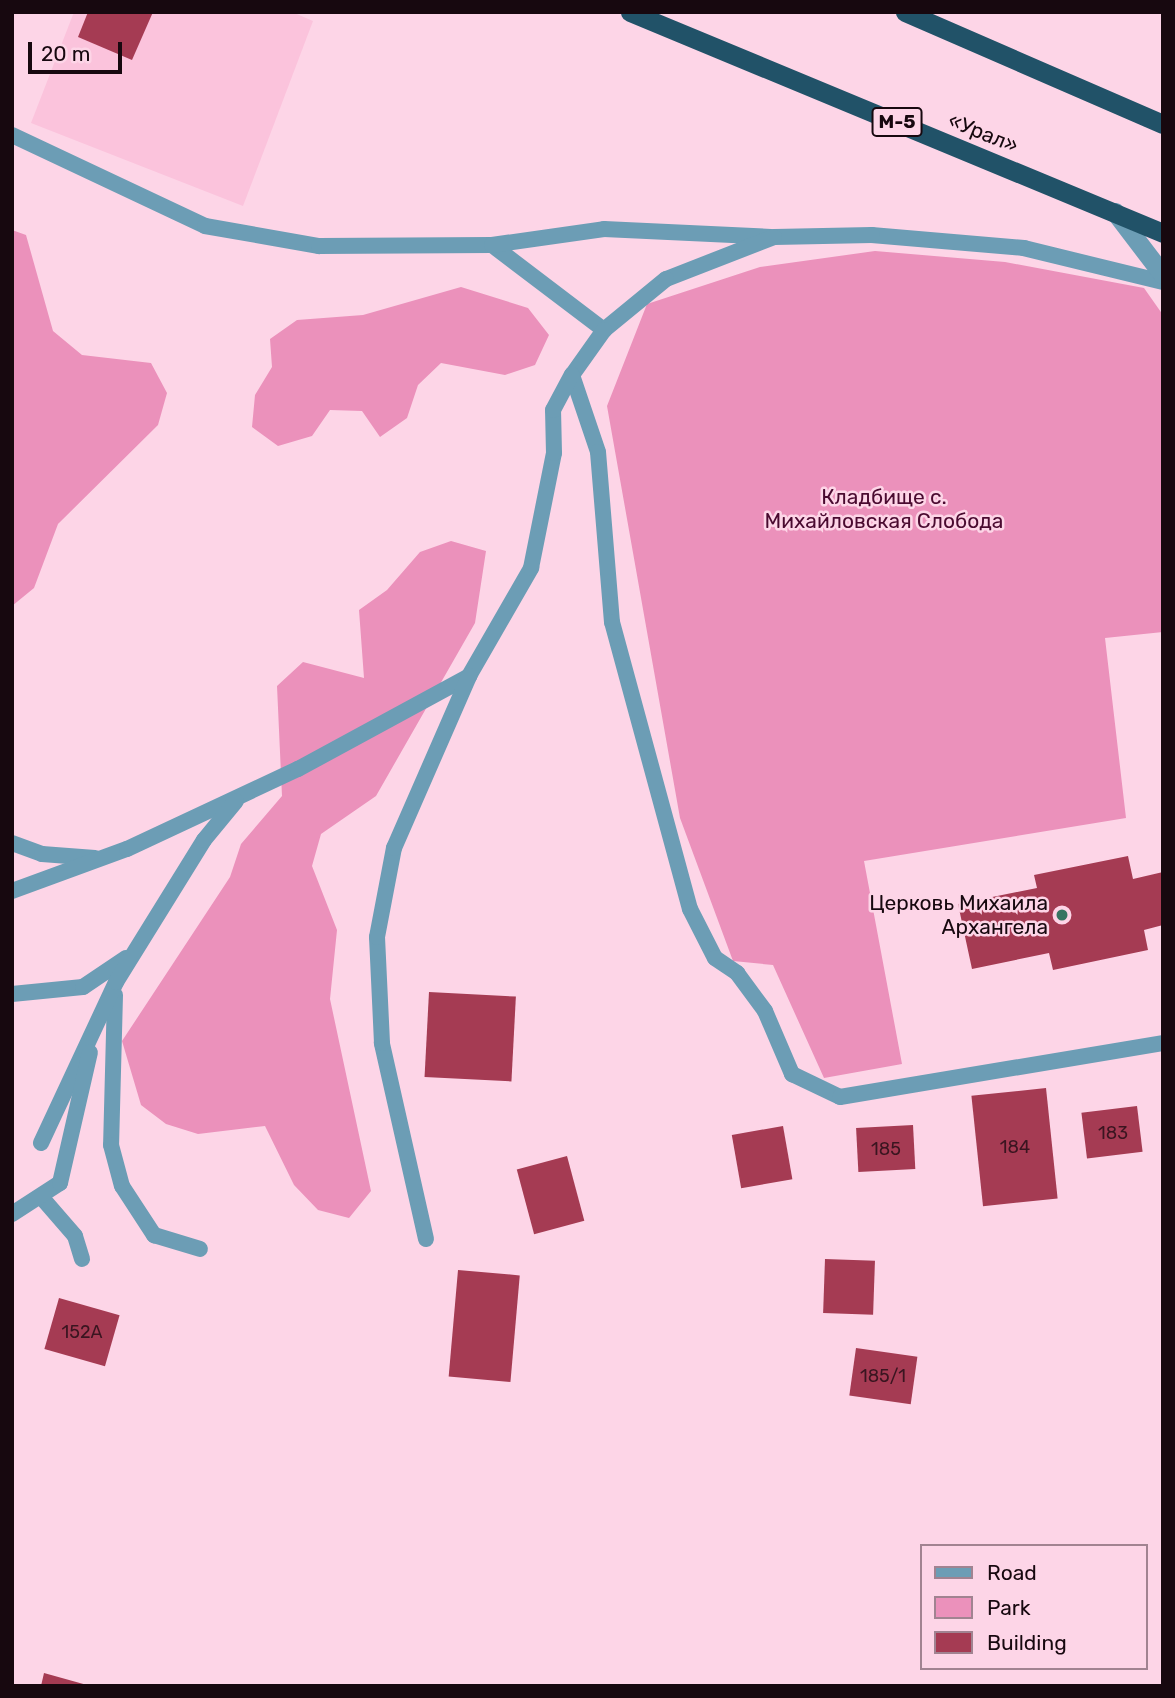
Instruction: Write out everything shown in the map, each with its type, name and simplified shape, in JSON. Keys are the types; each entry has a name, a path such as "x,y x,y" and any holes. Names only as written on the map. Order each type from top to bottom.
{"highway":[{"name":"«Урал»","path":"630,12 1163,233"},
{"path":"905,12 1163,124"}],"street":[{"path":"1115,212 1163,275"}],"lane":[{"path":"12,135 205,226 319,246 492,245 604,229 774,237 872,235 1024,248 1163,282"},
{"path":"425,1239 382,1043 377,937 394,848 469,676 531,568 554,453 553,410 572,375 604,330 666,279 774,237"},
{"path":"492,245 604,330"},
{"path":"572,375 598,452 612,621 690,909 715,958 737,974 765,1012 792,1074 840,1097 1163,1043"},
{"path":"12,891 101,858 239,796 469,676"},
{"path":"41,1143 116,982 204,840 239,796"},
{"path":"12,843 43,855 101,858"},
{"path":"12,993 83,987 134,953"},
{"path":"116,982 111,1145 122,1186 154,1235 200,1248"},
{"path":"12,1214 43,1199 60,1183 96,1026"},
{"path":"43,1199 75,1236 82,1259"}],"shaded area":[{"path":"74,12 292,12 313,21 243,206 31,123"}],"green space":[{"path":"12,230 26,235 53,331 82,355 151,363 167,393 158,425 58,524 34,588 12,606"},
{"name":"Кладбище с. Михайловская Слобода","path":"875,251 1005,262 1144,288 1163,315 1163,632 1105,638 1126,818 864,861 902,1064 824,1078 773,965 733,961 680,818 607,406 647,304 760,267"},
{"path":"461,287 528,308 549,335 535,365 505,375 441,363 418,385 407,418 380,437 362,411 330,410 312,436 278,446 252,427 255,395 272,367 270,339 297,320 363,315"},
{"path":"451,541 486,551 475,623 376,796 321,834 312,866 337,930 330,999 371,1191 349,1218 318,1210 294,1185 265,1126 198,1134 166,1124 141,1105 122,1041 230,877 241,844 282,796 277,686 303,662 364,678 359,610 387,590 420,552"}],"building":[{"path":"88,12 153,12 132,60 78,37"},
{"name":"Церковь Михаила Архангела","path":"1128,856 1133,879 1163,872 1163,925 1144,930 1148,950 1053,970 1049,953 972,969 958,904 1037,888 1034,875"},
{"path":"429,992 516,997 511,1081 425,1077"},
{"path":"1046,1088 1058,1198 983,1206 971,1096"},
{"path":"1137,1106 1143,1152 1087,1158 1081,1113"},
{"path":"913,1125 915,1169 858,1172 856,1128"},
{"path":"783,1126 792,1179 741,1188 732,1135"},
{"path":"567,1156 584,1221 534,1234 517,1169"},
{"path":"825,1259 875,1261 873,1315 823,1313"},
{"path":"458,1270 520,1275 510,1382 449,1377"},
{"path":"59,1298 120,1315 105,1366 44,1349"},
{"path":"856,1348 917,1357 911,1404 849,1396"},
{"path":"44,1673 87,1685 87,1686 41,1686"}],"place":[{"name":"Церковь Михаила Архангела","path":"1062,915"}]}
